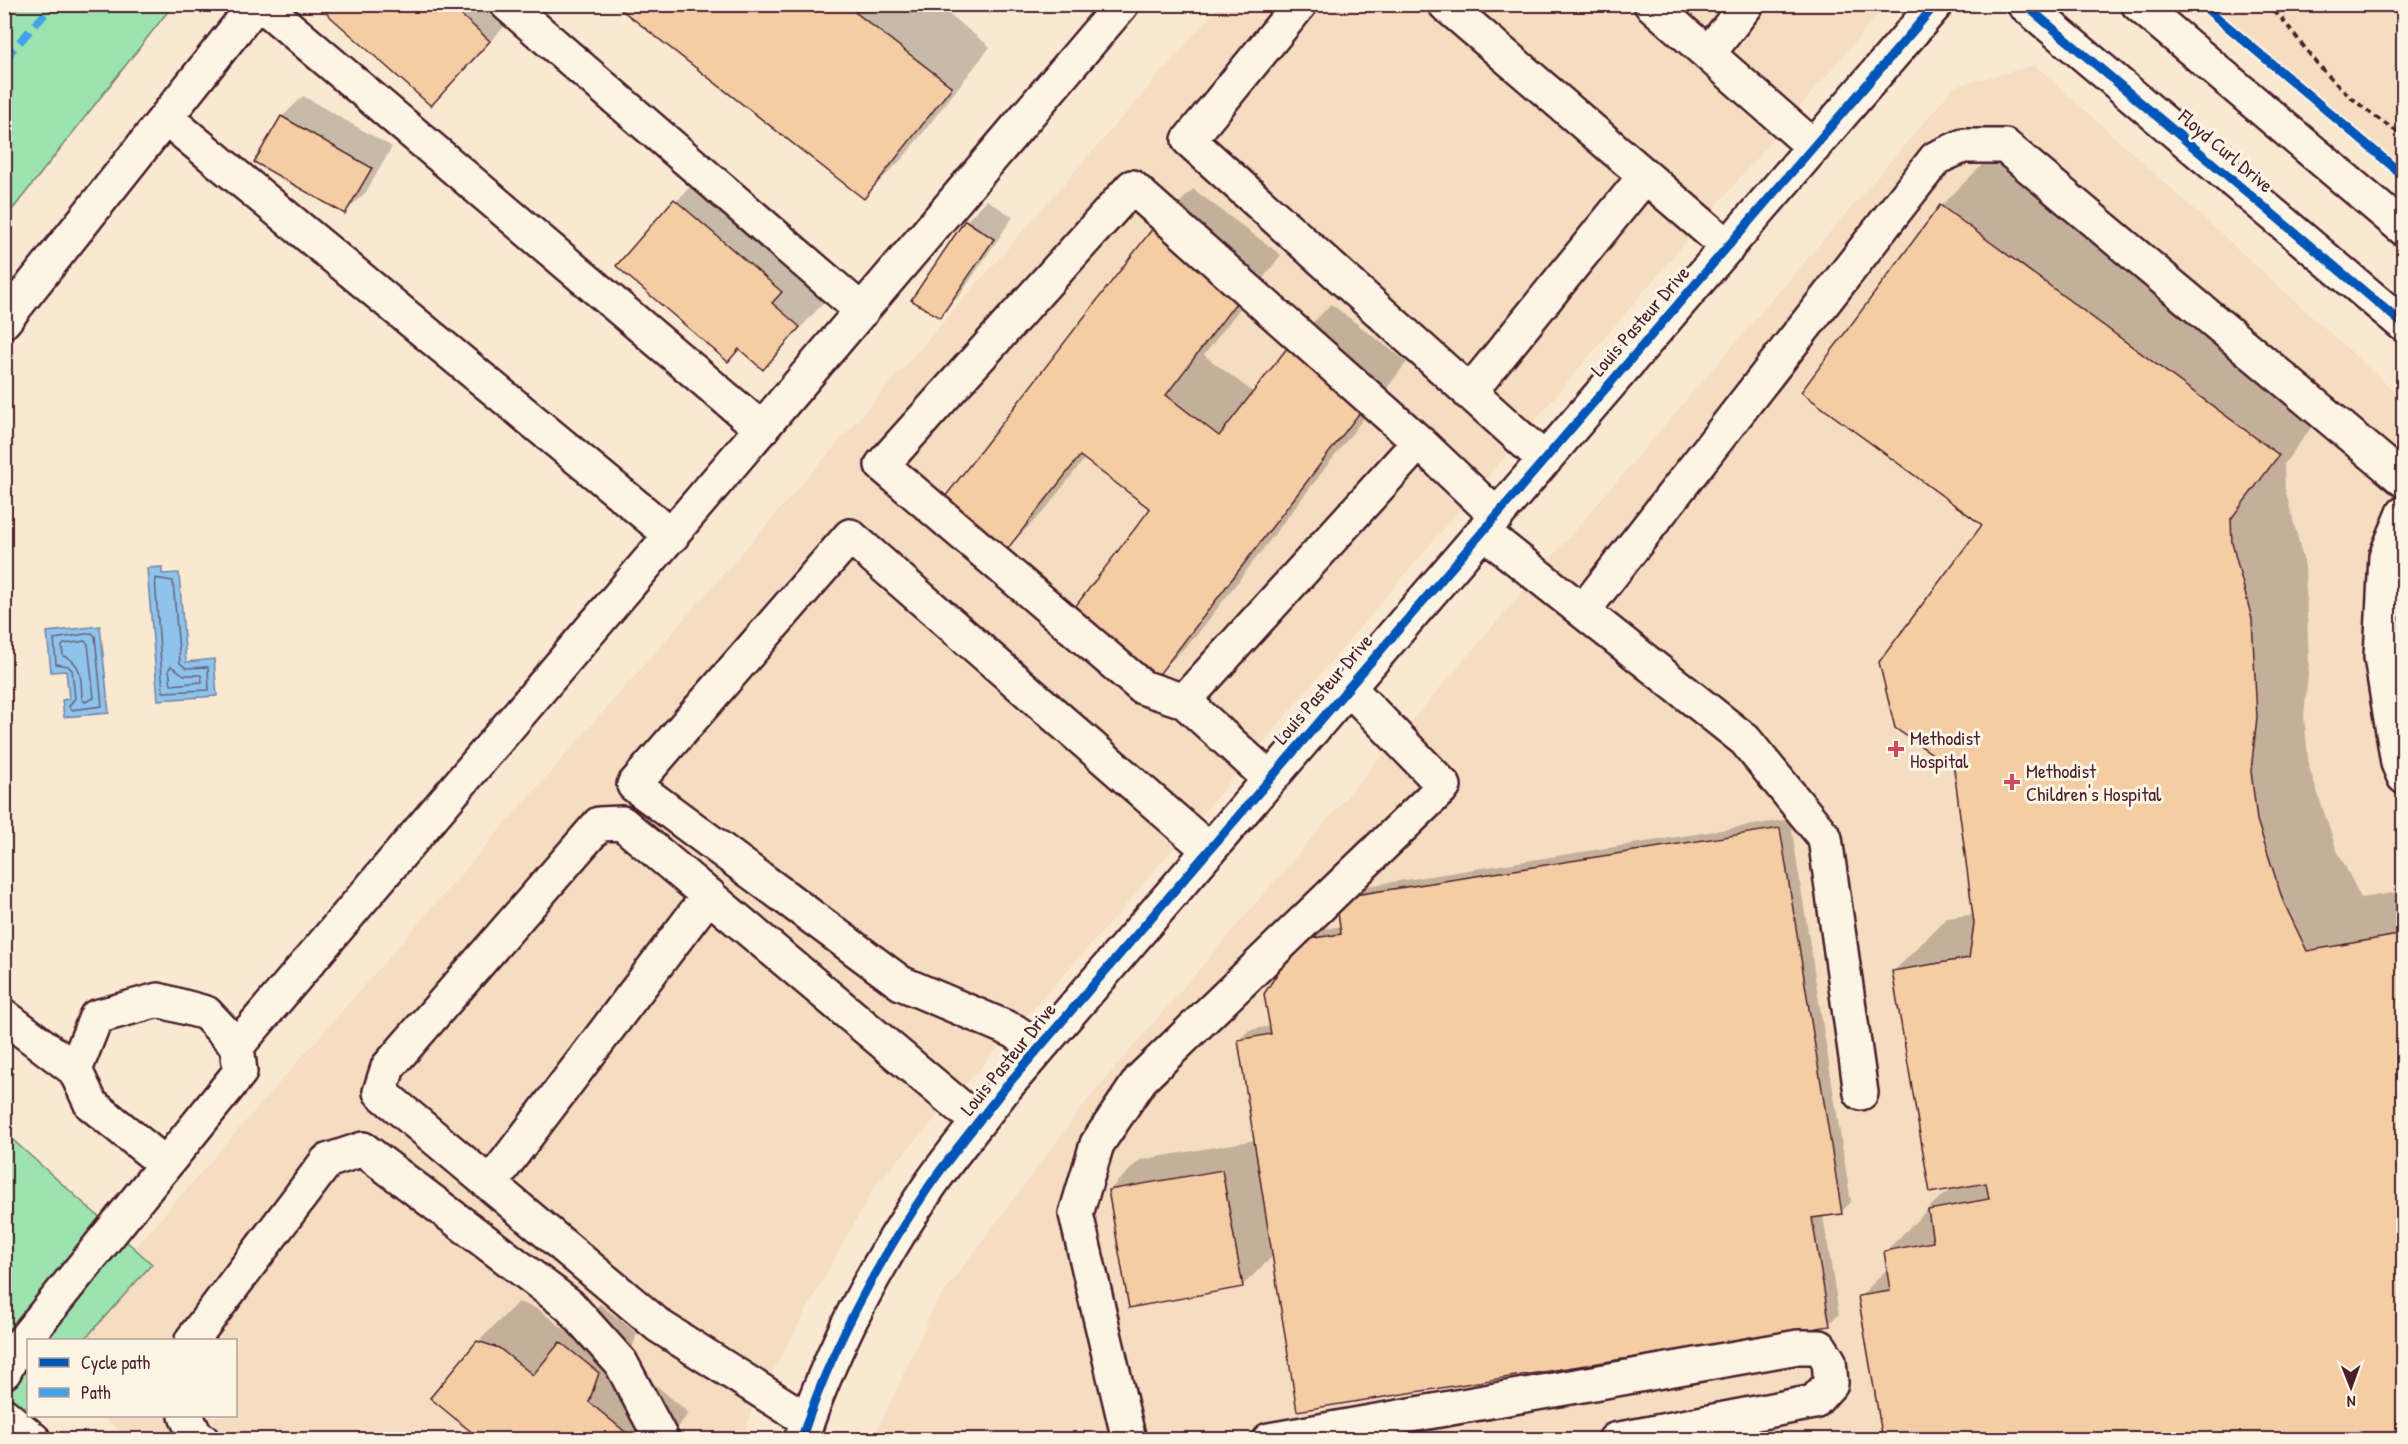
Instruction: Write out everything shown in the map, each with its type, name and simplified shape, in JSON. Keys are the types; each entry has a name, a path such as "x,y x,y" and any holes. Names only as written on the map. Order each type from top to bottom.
{"street":[{"path":"4,321 259,4 762,429"},
{"path":"507,4 862,311"},
{"path":"237,1046 1122,4"},
{"path":"1300,4 1189,140 1545,460"},
{"path":"1444,4 1728,247"},
{"path":"1651,4 1814,147"},
{"path":"1708,54 1747,4"},
{"name":"Louis Pasteur Drive","path":"804,1430 865,1293 929,1188 978,1122 1270,778 1936,4"},
{"name":"Floyd Curl Drive","path":"2024,4 2403,325"},
{"path":"2138,4 2403,229"},
{"path":"166,118 672,536"},
{"path":"1583,611 1936,158 1963,146 2006,146 2403,480"},
{"path":"1469,393 1645,176"},
{"path":"1270,778 1184,701 1142,687 882,465 1132,188 1419,442 1490,524 1583,611 1745,740 1825,838 1862,1093"},
{"path":"1184,701 1419,442"},
{"path":"2403,513 2386,556 2381,657 2398,762 2403,777"},
{"path":"1039,1048 1014,1031 902,983 634,785 850,536 1209,850"},
{"path":"1129,1440 1076,1214 1097,1144 1141,1079 1444,786 1348,688"},
{"path":"804,1430 659,1326 380,1092 388,1067 599,824 622,823 978,1122"},
{"path":"490,1184 709,895"},
{"path":"4,1372 15,1351 164,1163 240,1072 237,1046 206,1013 158,1000 96,1017 75,1070"},
{"path":"4,1016 75,1070 91,1104 164,1163"},
{"path":"194,1339 327,1161 363,1149 569,1305 621,1363 662,1440"},
{"path":"1269,1440 1798,1347 1820,1347 1828,1361 1831,1383 1814,1402 1615,1440"},
{"path":"4,1414 34,1440"},
{"path":"186,1417 195,1435 202,1440"}],"path":[{"path":"2266,4 2289,27 2312,58 2338,85 2378,121 2403,136"}],"shaded area":[{"path":"1220,5 1886,5 1117,915 874,1187 751,1411 744,1439 131,1439 102,1417 237,1417 237,1339 85,1339 152,1264 135,1248"},
{"path":"2214,5 2403,5 2403,172"},
{"name":"Methodist Hospital","path":"2035,65 2403,399 2403,1439 873,1440 936,1303 1089,1098 1955,86"}],"green space":[{"path":"4,5 173,5 5,219"},
{"path":"5,1133 152,1264 85,1339 27,1339 27,1405 5,1432"}],"water":[{"path":"162,567 162,574 179,573 186,662 214,659 217,696 158,700 147,568"},
{"path":"100,626 109,713 64,717 62,700 69,699 66,671 51,672 47,632"}],"building":[{"path":"333,4 449,4 490,41 431,106 326,13"},
{"path":"614,4 861,4 855,12 952,87 864,199"},
{"path":"281,116 372,168 345,214 254,162"},
{"path":"674,199 782,292 772,303 800,327 763,370 739,349 728,362 616,266"},
{"path":"1940,205 2279,455 2231,519 2232,543 2252,619 2257,717 2251,771 2257,820 2283,901 2307,951 2404,934 2404,1440 1883,1440 1858,1296 1890,1291 1884,1251 1933,1242 1928,1210 1989,1199 1986,1183 1930,1193 1892,971 1969,958 1974,924 1954,769 1895,728 1879,662 1982,525 1801,392"},
{"path":"965,220 994,239 940,318 911,300"},
{"path":"1153,228 1242,295 1166,395 1219,436 1291,343 1368,402 1157,677 1071,612 1150,509 1080,456 1005,552 941,502"},
{"path":"1780,828 1842,1214 1812,1218 1830,1326 1297,1411 1238,1040 1271,1034 1264,994 1299,940 1341,934 1336,898"},
{"path":"1222,1170 1243,1287 1129,1308 1108,1190"},
{"path":"477,1341 499,1348 533,1375 560,1342 599,1373 589,1402 635,1440 472,1440 475,1435 430,1398"}],"marked path":[{"path":"4,59 54,4"}],"cycle path":[{"path":"801,1440 840,1341 890,1247 937,1175 1003,1090 1936,4"},
{"path":"2024,4 2404,325"},
{"path":"2201,4 2404,176"}],"place":[{"name":"Methodist Hospital","path":"1896,749"},
{"name":"Methodist Children's Hospital","path":"2012,782"}]}
